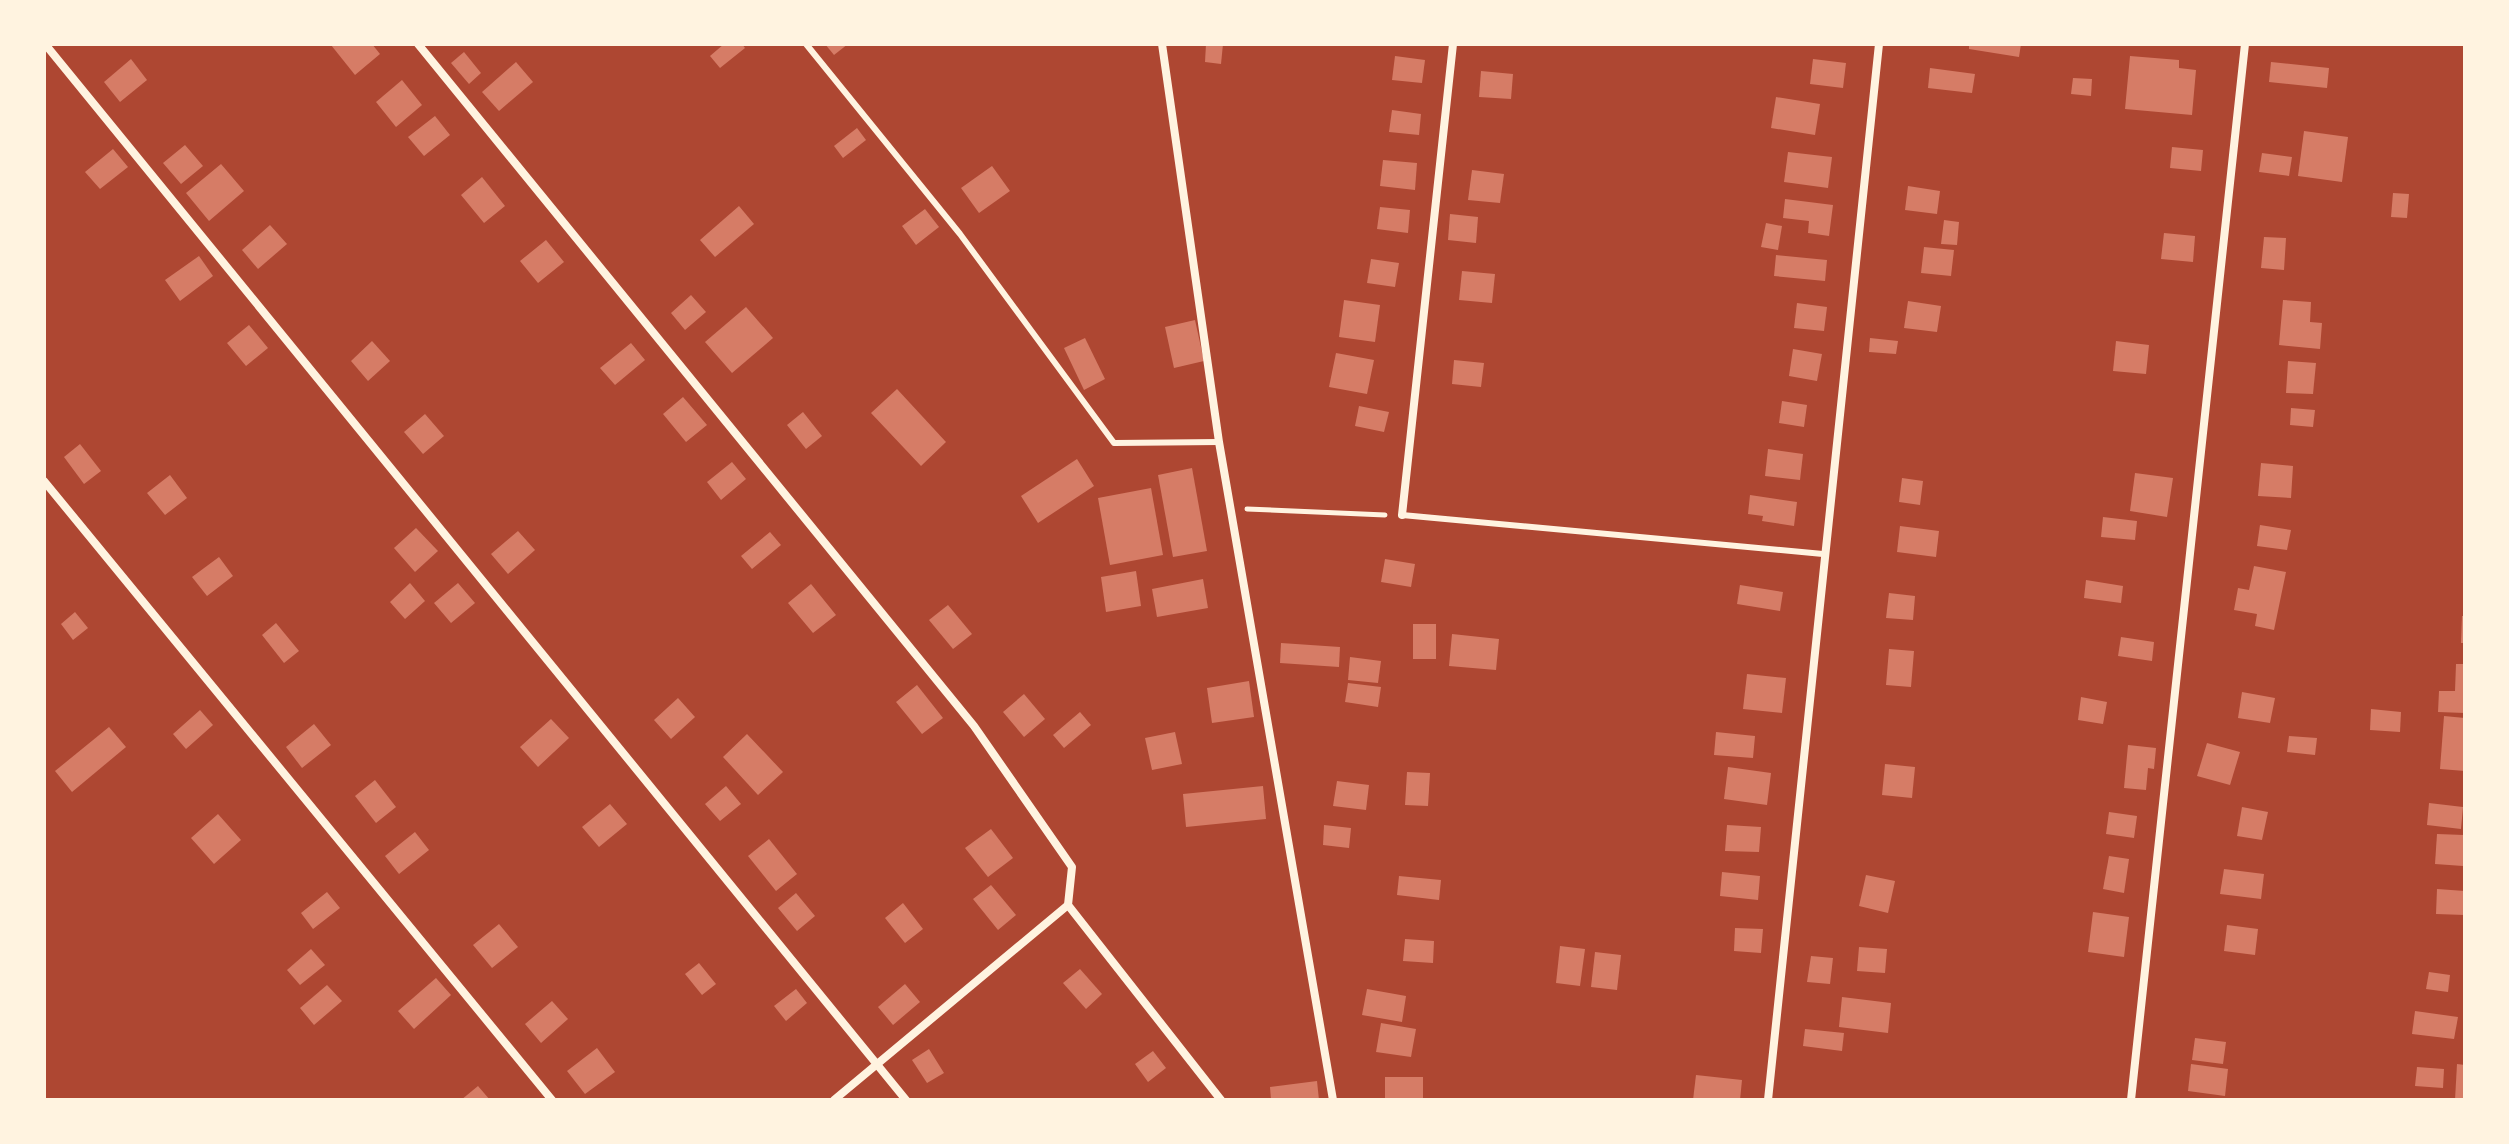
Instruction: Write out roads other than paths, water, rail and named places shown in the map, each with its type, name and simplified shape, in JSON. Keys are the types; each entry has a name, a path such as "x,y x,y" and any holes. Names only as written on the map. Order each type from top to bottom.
{"street":[{"path":"45,44 906,1100"},
{"path":"418,44 974,726 1072,867 1068,905 834,1100"},
{"path":"1162,44 1219,442 1333,1100"},
{"path":"1402,515 1453,44"},
{"path":"1768,1100 1879,44"},
{"path":"2131,1100 2245,44"},
{"path":"44,481 552,1100"},
{"path":"1068,905 1221,1100"}],"lane":[{"path":"806,44 960,234 1114,443 1219,442"},
{"path":"1402,515 1823,554"}]}
